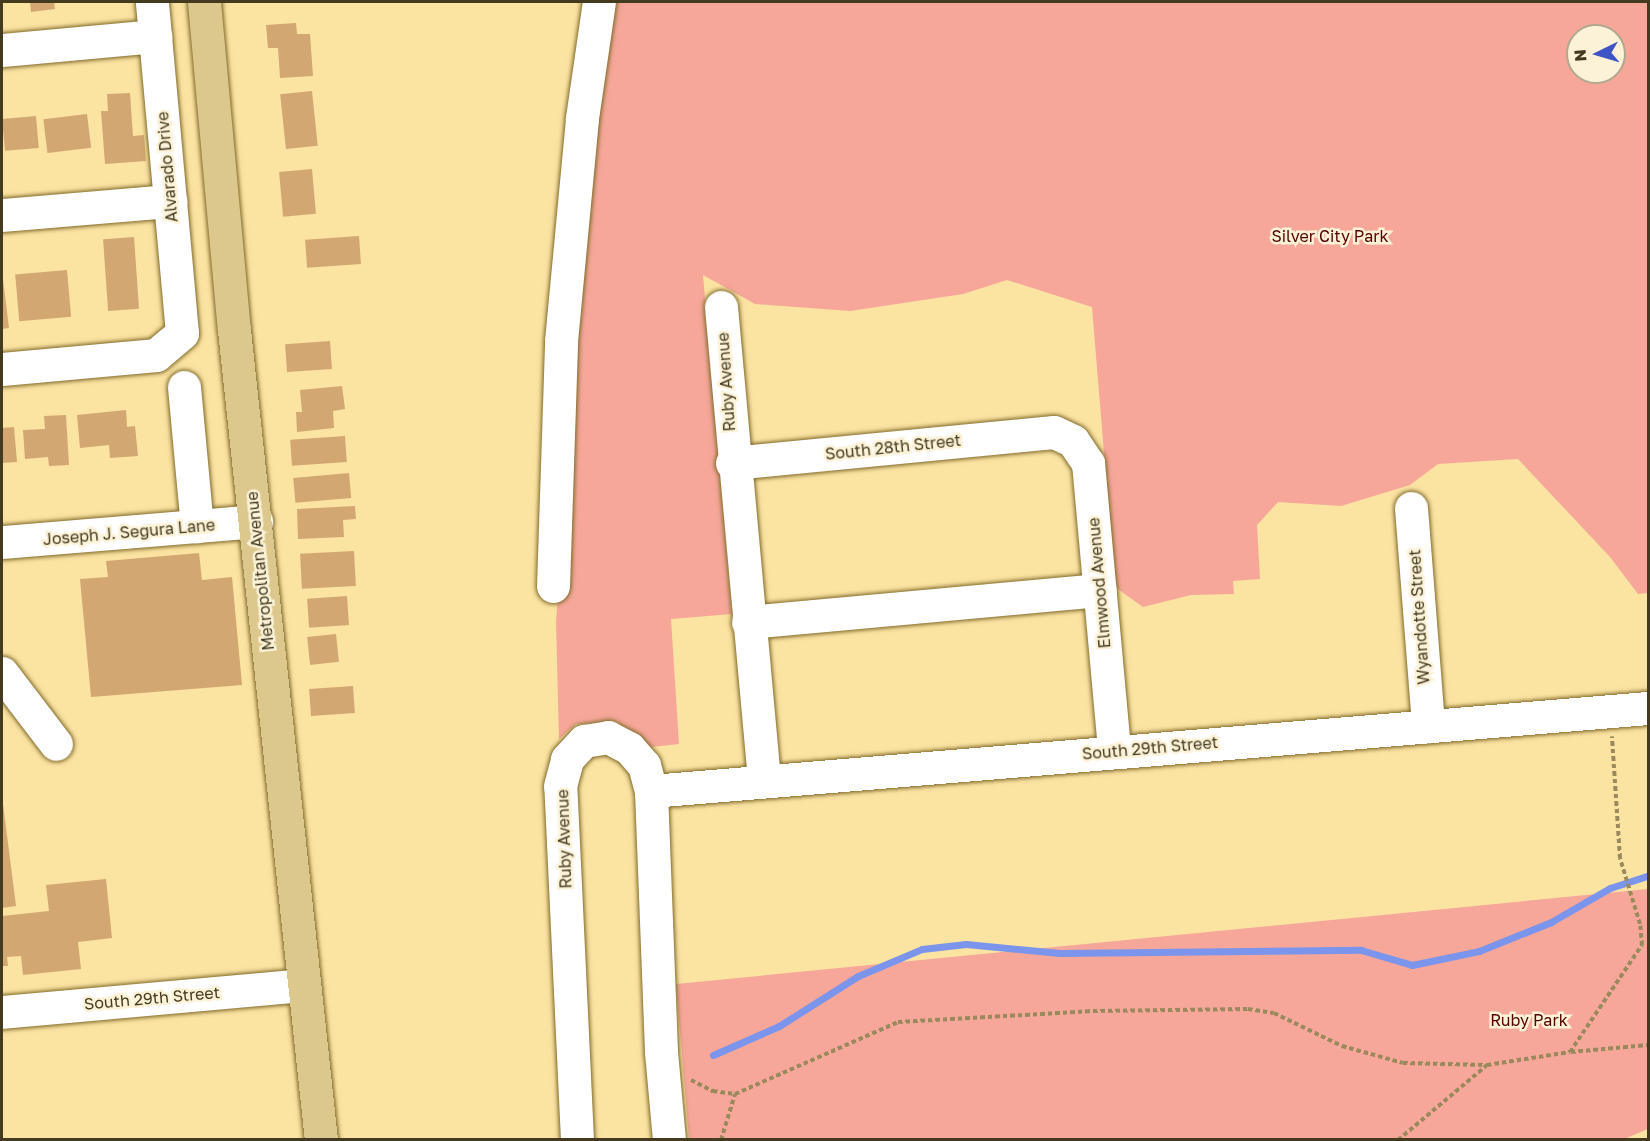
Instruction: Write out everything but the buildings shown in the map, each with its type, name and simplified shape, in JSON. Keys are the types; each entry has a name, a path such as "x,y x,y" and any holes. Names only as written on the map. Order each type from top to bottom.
{"main road":[{"name":"Metropolitan Avenue","path":"204,2 234,330 321,1140"}],"street":[{"name":"Alvarado Drive","path":"2,369 156,355 182,333 152,2"},
{"path":"553,586 561,341 582,117 599,2"},
{"path":"2,50 154,36"},
{"path":"2,215 170,201"},
{"name":"Ruby Avenue","path":"721,307 732,463 764,779"},
{"path":"184,387 197,526"},
{"name":"South 28th Street","path":"732,463 1054,432"},
{"name":"Elmwood Avenue","path":"1054,432 1073,441 1088,463 1114,751"},
{"name":"Wyandotte Street","path":"1411,508 1428,726"},
{"name":"Joseph J. Segura Lane","path":"2,542 256,521"},
{"path":"748,622 1100,590"},
{"path":"2,673 56,744"},
{"name":"South 29th Street","path":"651,790 1648,708"},
{"name":"Ruby Avenue","path":"577,1140 560,786 567,759 584,741 608,737 629,748 644,765 651,790 662,1052 669,1140"},
{"name":"South 29th Street","path":"2,1012 303,985"}],"path":[{"path":"1570,1052 1641,945 1640,924 1620,858 1612,734"},
{"path":"688,1079 713,1090 735,1094 898,1022 1093,1011 1248,1009 1274,1013 1342,1046 1403,1063 1487,1065 1570,1052 1648,1045"},
{"path":"1398,1140 1487,1065"},
{"path":"721,1140 735,1094"}],"green space":[{"name":"Silver City Park","path":"609,2 1648,2 1648,593 1638,594 1610,557 1518,459 1438,464 1410,485 1341,506 1278,502 1257,525 1260,579 1233,581 1234,594 1191,595 1143,607 1115,587 1092,307 1007,280 963,294 850,311 755,304 703,275 732,614 671,619 679,744 642,748 618,722 576,724 559,739 556,622 588,182"},
{"name":"Ruby Park","path":"1648,889 1648,1129 1624,1139 689,1139 676,984"}],"waterway":[{"path":"713,1055 779,1026 858,976 922,949 966,944 1060,953 1361,950 1412,965 1479,951 1551,922 1610,888 1648,876"}]}
